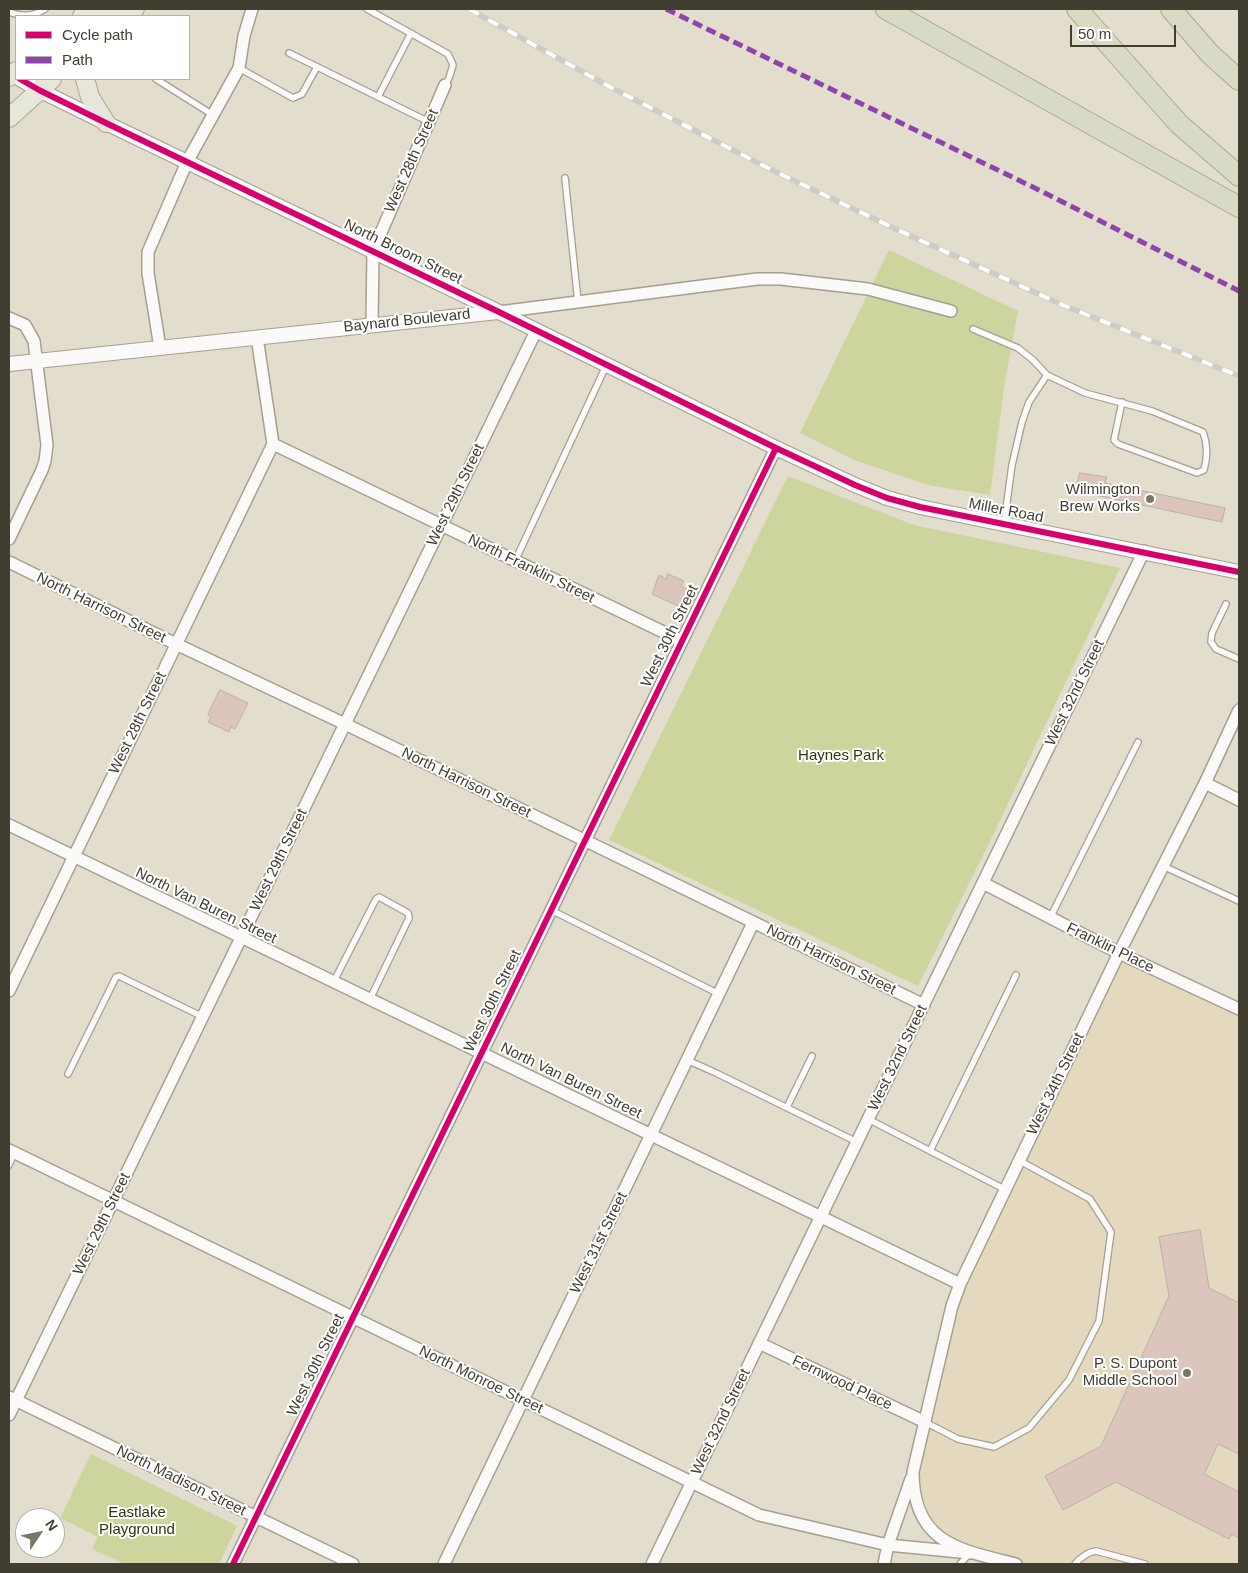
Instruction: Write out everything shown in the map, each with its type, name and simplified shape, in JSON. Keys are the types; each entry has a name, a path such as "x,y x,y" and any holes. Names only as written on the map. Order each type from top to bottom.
{"highway":[{"path":"886,9 1239,207"},
{"path":"1077,9 1179,124 1239,176"},
{"path":"1171,9 1210,54 1239,80"}],"main road":[{"path":"85,80 90,96 106,123"},
{"path":"9,118 43,83"}],"street":[{"path":"160,348 148,273 148,252 188,162 239,68 244,36 252,9"},
{"name":"North Broom Street","path":"43,83 106,123 776,448"},
{"name":"West 28th Street","path":"372,325 372,251 445,85"},
{"name":"Baynard Boulevard","path":"9,364 499,312 757,279 781,279 868,289 951,311"},
{"path":"9,318 25,325 34,341 47,445 42,470 9,539"},
{"name":"West 29th Street","path":"9,1415 12,1399 113,1201 536,331"},
{"path":"257,337 273,444"},
{"name":"West 28th Street","path":"9,991 273,444"},
{"name":"North Franklin Street","path":"273,444 682,641"},
{"name":"Miller Road","path":"776,448 855,485 887,498 920,507 1239,572"},
{"name":"West 30th Street","path":"233,1564 776,448"},
{"name":"West 32nd Street","path":"652,1564 1144,552"},
{"name":"North Harrison Street","path":"9,562 924,1005"},
{"name":"West 34th Street","path":"884,1564 888,1545 913,1472 952,1306 960,1284 1119,953 1239,710"},
{"path":"1204,783 1239,800"},
{"name":"North Van Buren Street","path":"9,824 960,1284"},
{"name":"Franklin Place","path":"983,883 1119,953 1239,1009"},
{"name":"West 31st Street","path":"444,1564 754,922"},
{"name":"North Monroe Street","path":"12,1152 758,1515 888,1545 970,1553 1016,1564"},
{"name":"Fernwood Place","path":"759,1343 925,1422"},
{"name":"North Madison Street","path":"12,1399 353,1564"},
{"name":"West 34th Street","path":"913,1472 914,1491 920,1512"},
{"name":"North Monroe Street","path":"920,1512 927,1525 940,1538 970,1553"}],"lane":[{"path":"9,12 16,15 37,14 45,9"},
{"path":"367,9 450,56 453,65 445,85"},
{"path":"378,97 411,33"},
{"path":"290,53 429,122"},
{"path":"239,68 293,98 302,94 317,67"},
{"path":"158,80 213,115"},
{"path":"565,178 578,302"},
{"path":"973,329 1018,348 1047,375 1085,393 1122,402 1152,411 1202,432 1207,441 1207,457 1204,470 1197,473 1118,444 1114,440 1122,402"},
{"path":"514,561 607,365"},
{"path":"1004,524 1012,464 1022,422 1029,402 1047,375"},
{"path":"1226,604 1212,633 1211,642 1216,649 1239,659"},
{"path":"1050,918 1138,742"},
{"path":"1163,866 1239,901"},
{"path":"334,981 376,898 379,897 408,913 409,918 370,998"},
{"path":"551,910 719,994"},
{"path":"930,1151 1016,975"},
{"path":"68,1074 116,978 119,976 203,1016"},
{"path":"787,1107 812,1056"},
{"path":"687,1060 857,1142"},
{"path":"868,1119 1006,1190"},
{"path":"9,1165 12,1152"},
{"path":"925,1422 958,1439 994,1447 1029,1428 1069,1380 1099,1321 1111,1232 1090,1199 1020,1161"},
{"path":"1075,1564 1090,1552 1096,1551 1145,1564"},
{"path":"960,1564 970,1553"}],"shaded area":[{"name":"P. S. Dupont Middle School","path":"1119,953 1239,1010 1239,1564 1017,1564 939,1538 920,1512 913,1483 960,1284"}],"green space":[{"path":"889,250 1018,311 1004,387 990,495 928,485 854,460 800,433"},
{"name":"Haynes Park","path":"788,476 914,525 1120,568 993,835 918,986 609,840"},
{"name":"Eastlake Playground","path":"91,1454 237,1526 219,1564 125,1564 92,1549 98,1537 65,1520 65,1508"}],"building":[{"name":"Wilmington Brew Works","path":"1080,473 1107,477 1105,483 1225,508 1222,522 1076,491"},
{"path":"668,574 684,581 681,586 688,590 684,600 682,599 678,606 652,594 659,575 666,579"},
{"path":"220,690 248,703 235,729 231,727 229,732 208,722 211,717 208,715"},
{"name":"P. S. Dupont Middle School","path":"1200,1230 1209,1288 1239,1303 1239,1454 1218,1444 1204,1474 1239,1492 1239,1538 1232,1534 1229,1539 1116,1482 1063,1510 1045,1476 1101,1446 1169,1296 1159,1237"}],"railway":[{"path":"469,9 610,87 774,171 1065,306 1239,376"}],"marked path":[{"path":"666,9 1041,191 1239,291"}],"cycle path":[{"path":"22,80 106,123 776,448 887,498 920,507 1239,572"},
{"path":"233,1564 776,448"}],"place":[{"name":"Wilmington Brew Works","path":"1150,499"},
{"name":"P. S. Dupont Middle School","path":"1187,1373"}]}
